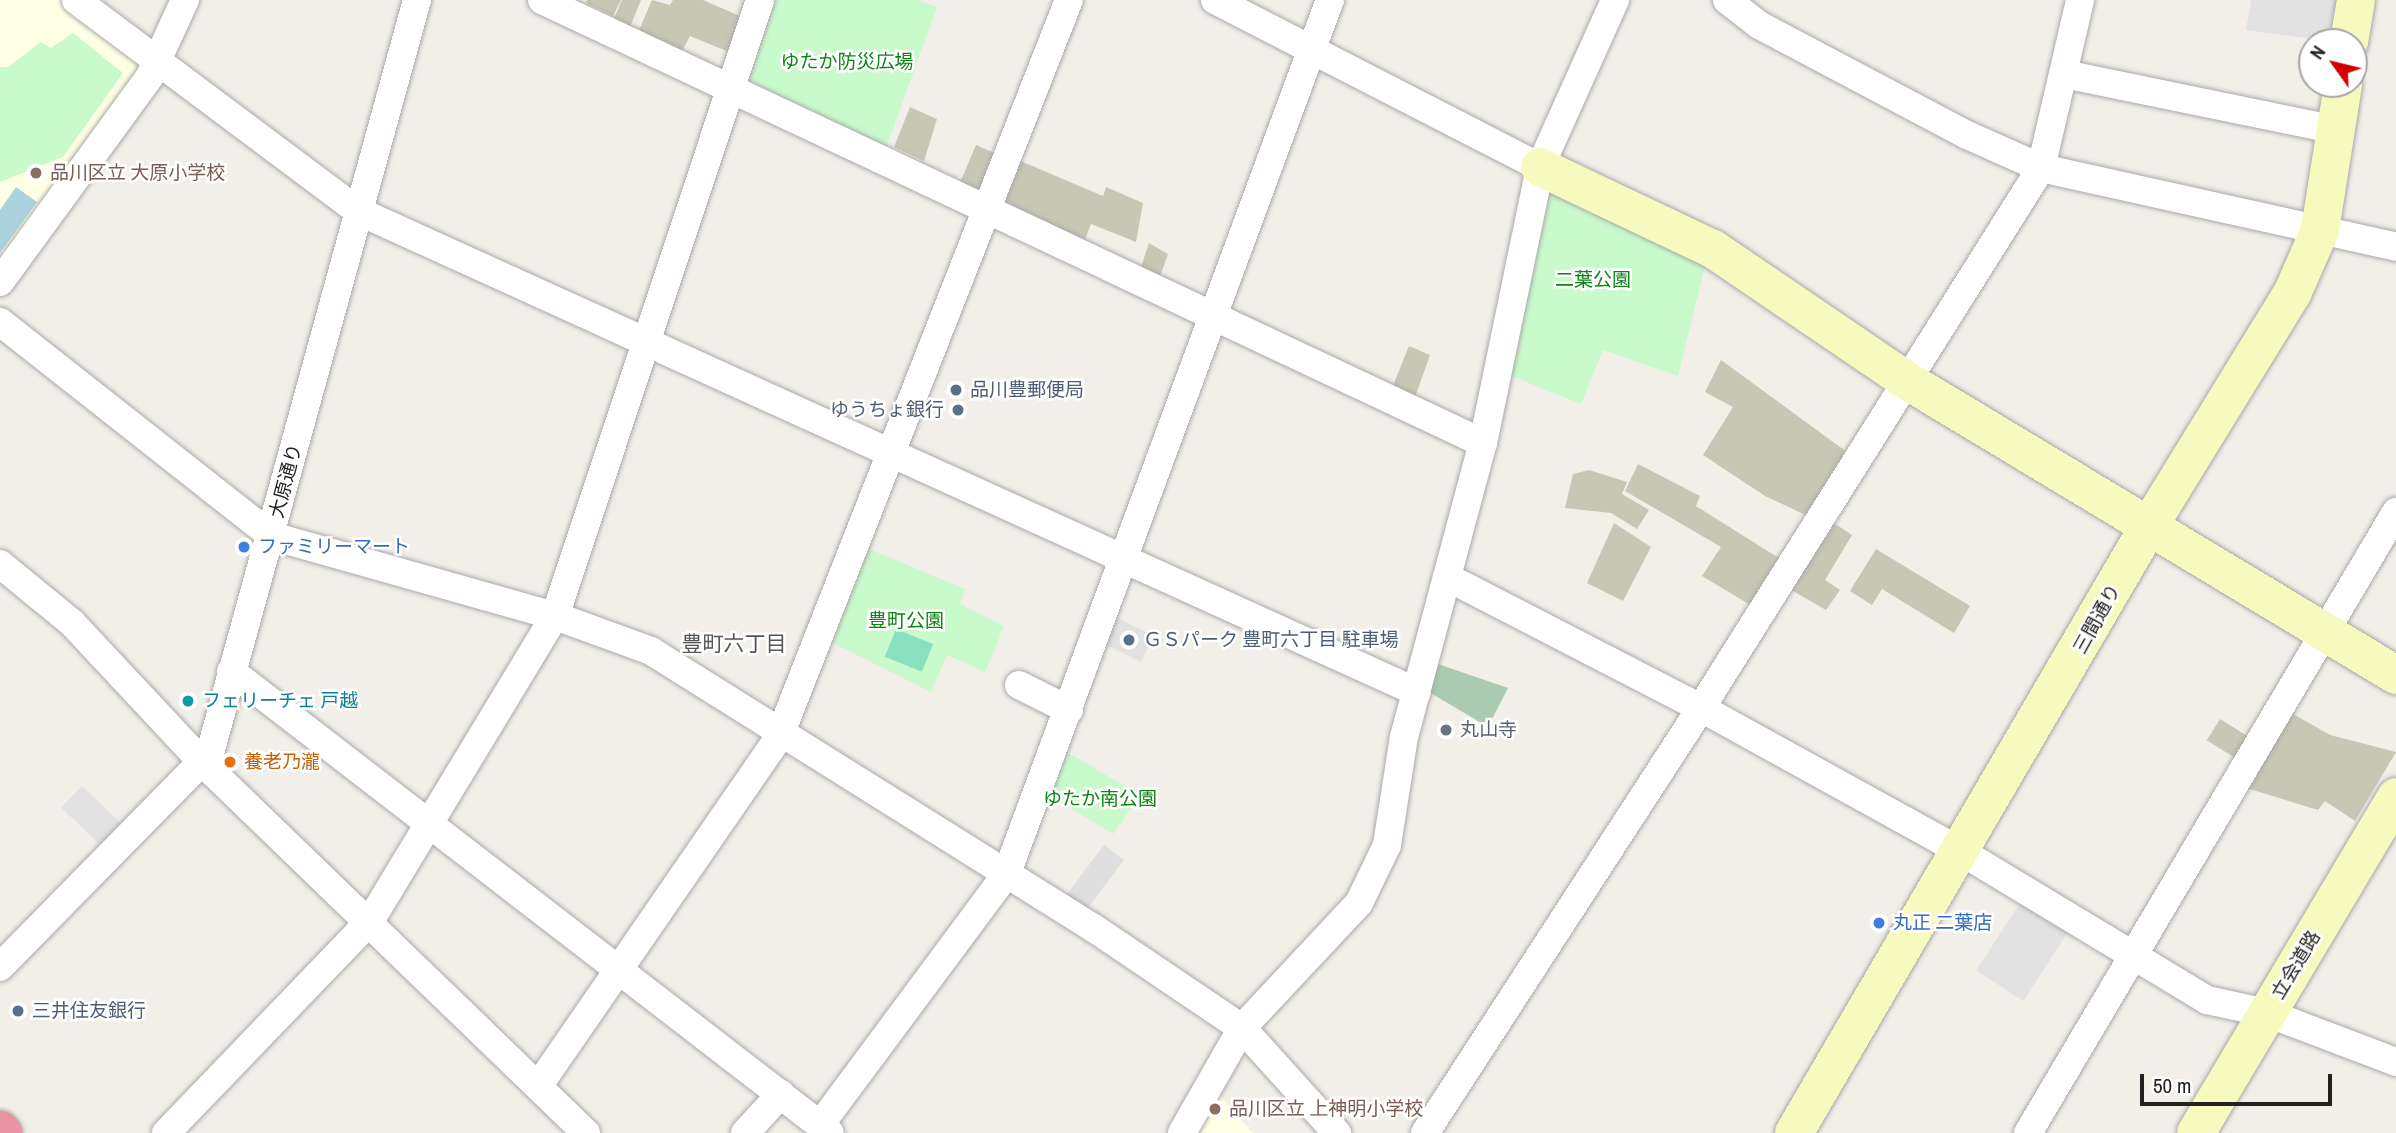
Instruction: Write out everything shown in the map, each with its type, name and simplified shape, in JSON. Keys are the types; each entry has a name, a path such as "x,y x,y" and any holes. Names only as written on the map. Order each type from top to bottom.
{"street":[{"path":"76,0 358,211 1417,692"},
{"path":"0,282 158,63 185,0"},
{"name":"大原通り","path":"0,967 210,753 230,671 272,536 417,0"},
{"path":"542,0 1482,443"},
{"path":"166,1133 370,921 555,616 729,86 760,0"},
{"path":"539,1084 780,735 1069,0"},
{"path":"1215,0 1541,167 1713,249 1906,380 2396,675"},
{"path":"230,671 825,1129 1007,873 1123,559 1217,316 1330,0"},
{"path":"1182,1133 1242,1028 1359,903 1387,845 1404,737 1482,443 1541,167 1615,0"},
{"path":"1727,0 1759,25 1967,135 2041,168 2396,247"},
{"path":"1425,1133 1701,708 2041,168 2080,0"},
{"path":"2351,28 2356,0"},
{"path":"2064,74 2336,130"},
{"name":"三間通り","path":"1794,1133 2149,526 2292,294 2320,230 2341,98"},
{"path":"0,322 272,536 555,616 651,651 780,735 1007,873 1242,1028 1337,1133"},
{"path":"2028,1133 2396,512"},
{"path":"0,564 72,623 202,762 539,1084 586,1133"},
{"path":"1447,577 1701,708 1960,851 2207,1000 2267,1013 2396,1062"},
{"path":"1020,685 1069,710"},
{"name":"立会道路","path":"2196,1133 2396,797"},
{"path":"745,1133 781,1094"}],"shaded area":[{"name":"品川区立 大原小学校","path":"0,0 65,0 142,59 144,73 0,274"},
{"path":"587,0 621,0 613,16 586,3"},
{"path":"622,0 641,0 628,32 612,23"},
{"path":"652,0 670,5 673,0 703,0 742,17 729,52 690,36 680,55 637,35"},
{"path":"2251,0 2342,0 2337,28 2298,28 2298,37 2246,30"},
{"path":"910,107 937,119 924,161 894,147"},
{"path":"976,145 1002,156 985,196 959,186"},
{"path":"1018,160 1103,196 1106,187 1143,203 1136,242 1091,224 1083,245 1001,206"},
{"path":"1149,243 1168,254 1159,279 1140,270"},
{"path":"1409,346 1430,355 1414,400 1392,388"},
{"path":"1721,360 1851,455 1810,517 1765,496 1703,455 1733,407 1705,392"},
{"path":"1638,464 1700,496 1696,506 1782,560 1752,606 1702,576 1721,547 1625,491"},
{"path":"1589,470 1627,482 1622,494 1649,510 1637,529 1611,513 1565,508 1573,474"},
{"path":"1614,523 1651,547 1623,601 1587,583"},
{"path":"1834,523 1852,535 1825,580 1840,590 1826,610 1786,587"},
{"path":"1876,549 1970,606 1954,633 1882,589 1872,605 1850,591"},
{"name":"ＧＳパーク 豊町六丁目 駐車場","path":"1115,617 1154,636 1141,662 1102,643"},
{"path":"1435,663 1508,688 1488,727 1429,692"},
{"path":"2288,711 2330,735 2396,752 2355,821 2325,801 2318,810 2243,787"},
{"path":"2220,719 2251,738 2237,759 2207,740"},
{"path":"82,786 121,824 100,845 61,808"},
{"path":"1104,845 1124,860 1085,911 1065,896"},
{"path":"2022,900 2069,930 2023,1001 1976,970"},
{"name":"品川区立 上神明小学校","path":"1212,1086 1253,1133 1185,1133"}],"green space":[{"name":"ゆたか防災広場","path":"769,0 917,0 937,7 885,151 741,80"},
{"path":"73,33 123,73 63,157 0,182 0,67 8,67 41,42 51,48"},
{"name":"二葉公園","path":"1542,187 1707,258 1678,376 1603,350 1581,404 1502,372"},
{"name":"豊町公園","path":"862,546 965,589 960,604 1004,626 985,672 947,655 931,692 825,639"},
{"path":"896,629 933,644 922,672 885,657"},
{"name":"ゆたか南公園","path":"1062,749 1140,795 1113,834 1046,793"}],"water":[{"path":"16,187 37,202 0,253 0,210"}],"place":[{"name":"品川区立 大原小学校","path":"36,173"},
{"name":"品川豊郵便局","path":"956,390"},
{"name":"ゆうちょ銀行","path":"958,410"},
{"name":"ファミリーマート","path":"244,547"},
{"name":"ＧＳパーク 豊町六丁目 駐車場","path":"1129,640"},
{"name":"フェリーチェ 戸越","path":"188,701"},
{"name":"丸山寺","path":"1446,730"},
{"name":"養老乃瀧","path":"230,762"},
{"name":"丸正 二葉店","path":"1879,923"},
{"name":"三井住友銀行","path":"18,1011"},
{"name":"品川区立 上神明小学校","path":"1215,1109"}],"district":[{"name":"豊町六丁目","path":"734,644"}]}
